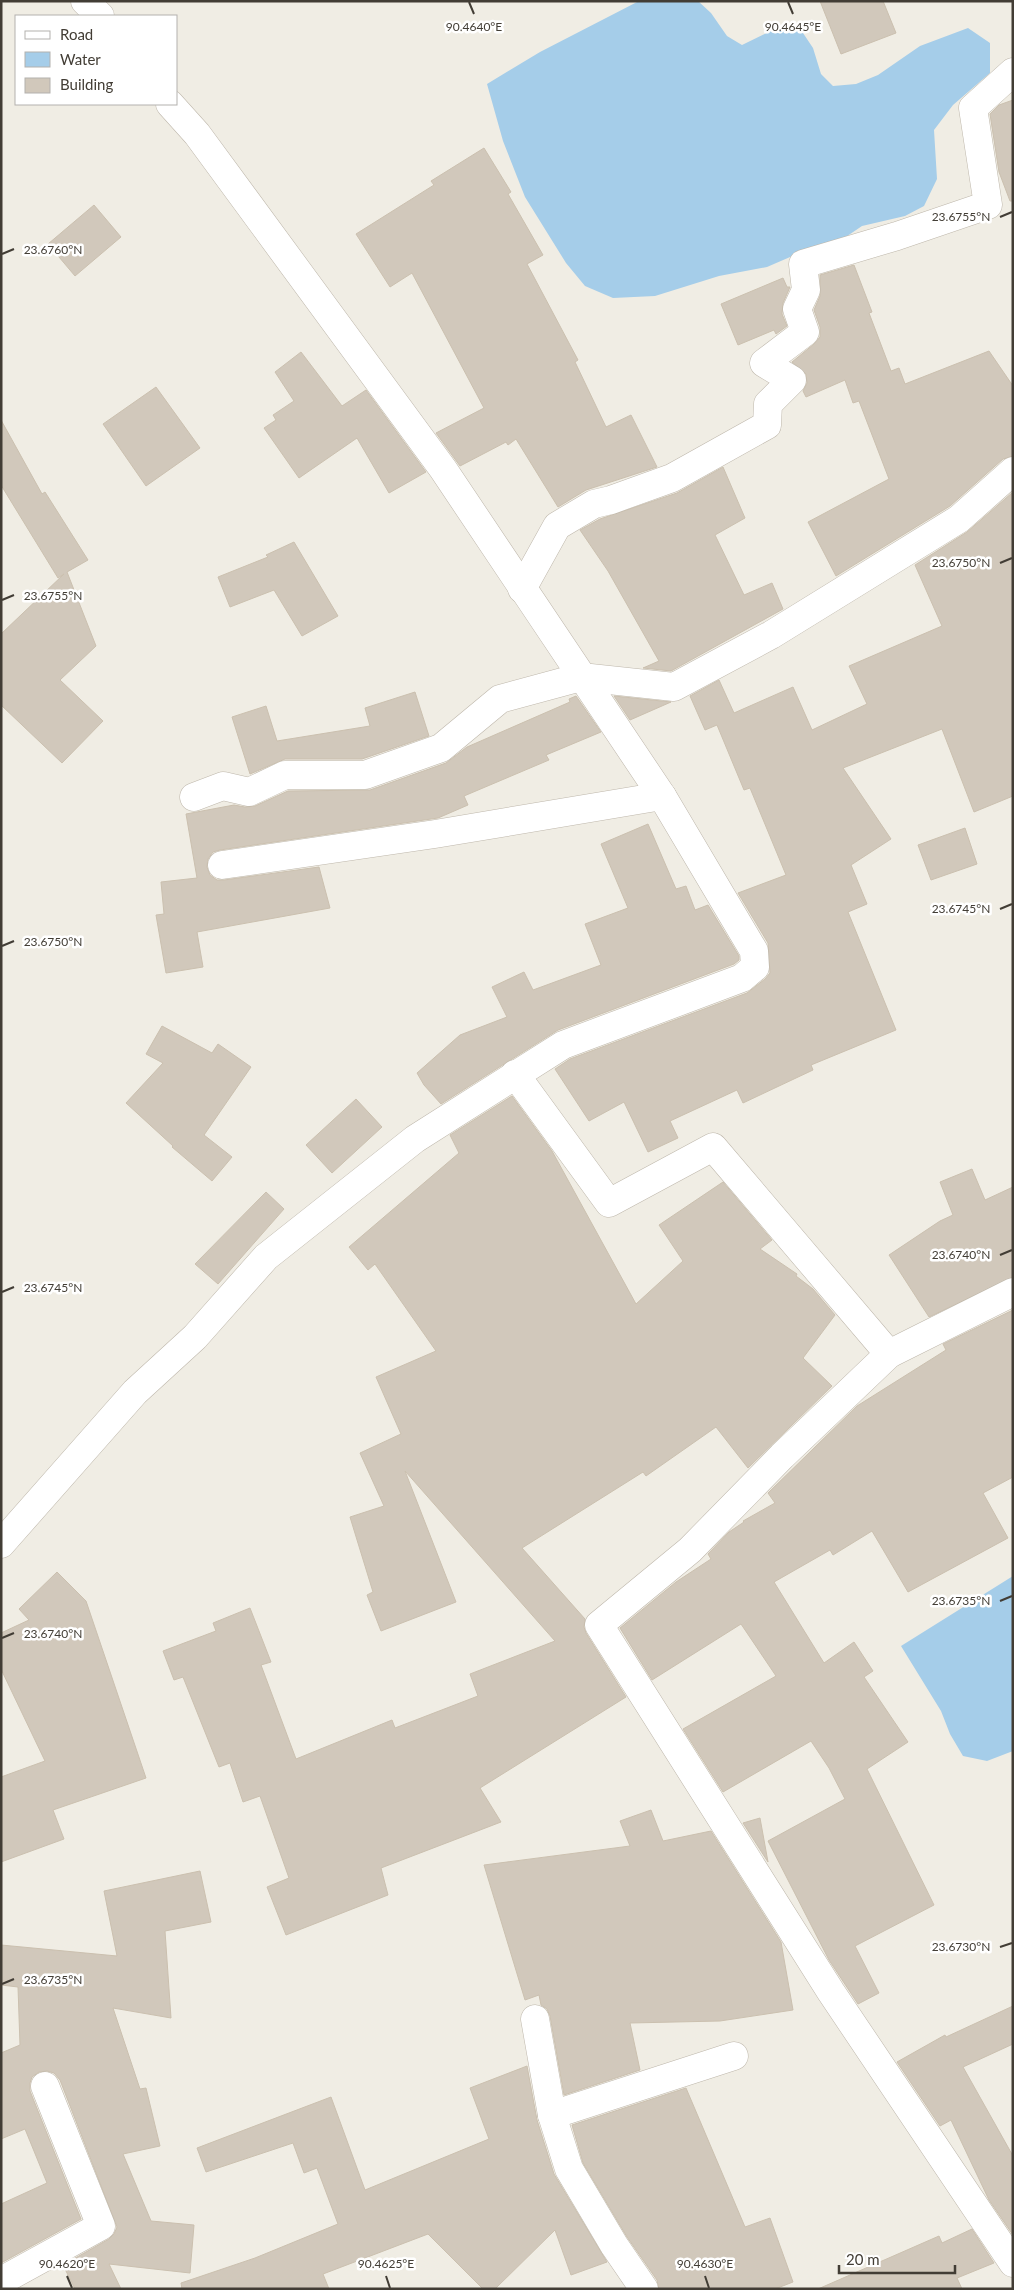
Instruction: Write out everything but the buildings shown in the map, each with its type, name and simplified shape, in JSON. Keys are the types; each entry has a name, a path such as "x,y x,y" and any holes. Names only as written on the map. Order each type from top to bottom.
{"street":[{"path":"85,1 99,15"},
{"path":"522,589 557,526 594,504 611,500 672,478 767,425 768,404 792,380 764,363 805,332 797,308 806,290 803,264 898,236 988,205 973,108 1013,72"},
{"path":"1,1544 135,1392 195,1337 266,1257 415,1139 515,1074 564,1045 742,978 755,967 754,951 662,796 442,469 197,134 171,105"},
{"path":"194,797 223,786 249,792 285,775 365,775 441,748 500,699 581,677 674,687 771,635 959,519 1013,471"},
{"path":"222,865 386,841 662,796"},
{"path":"515,1074 609,1203 713,1147 889,1354"},
{"path":"1013,1292 889,1354 782,1456 690,1550 599,1625 831,1992 1013,2263"},
{"path":"535,2019 552,2115 569,2169 614,2245 644,2289"},
{"path":"552,2115 734,2056"},
{"path":"1,2281 101,2226 45,2086"}],"water":[{"path":"639,1 698,1 711,13 727,36 742,45 783,25 801,30 813,48 821,74 833,86 856,84 878,75 920,46 968,28 990,43 990,73 953,105 934,130 937,179 924,206 905,216 862,226 831,247 804,251 767,267 719,276 655,296 613,298 585,286 566,263 525,197 503,141 487,84 540,52"},
{"path":"1013,1576 1013,1751 987,1761 963,1756 950,1734 941,1711 901,1646"}]}
